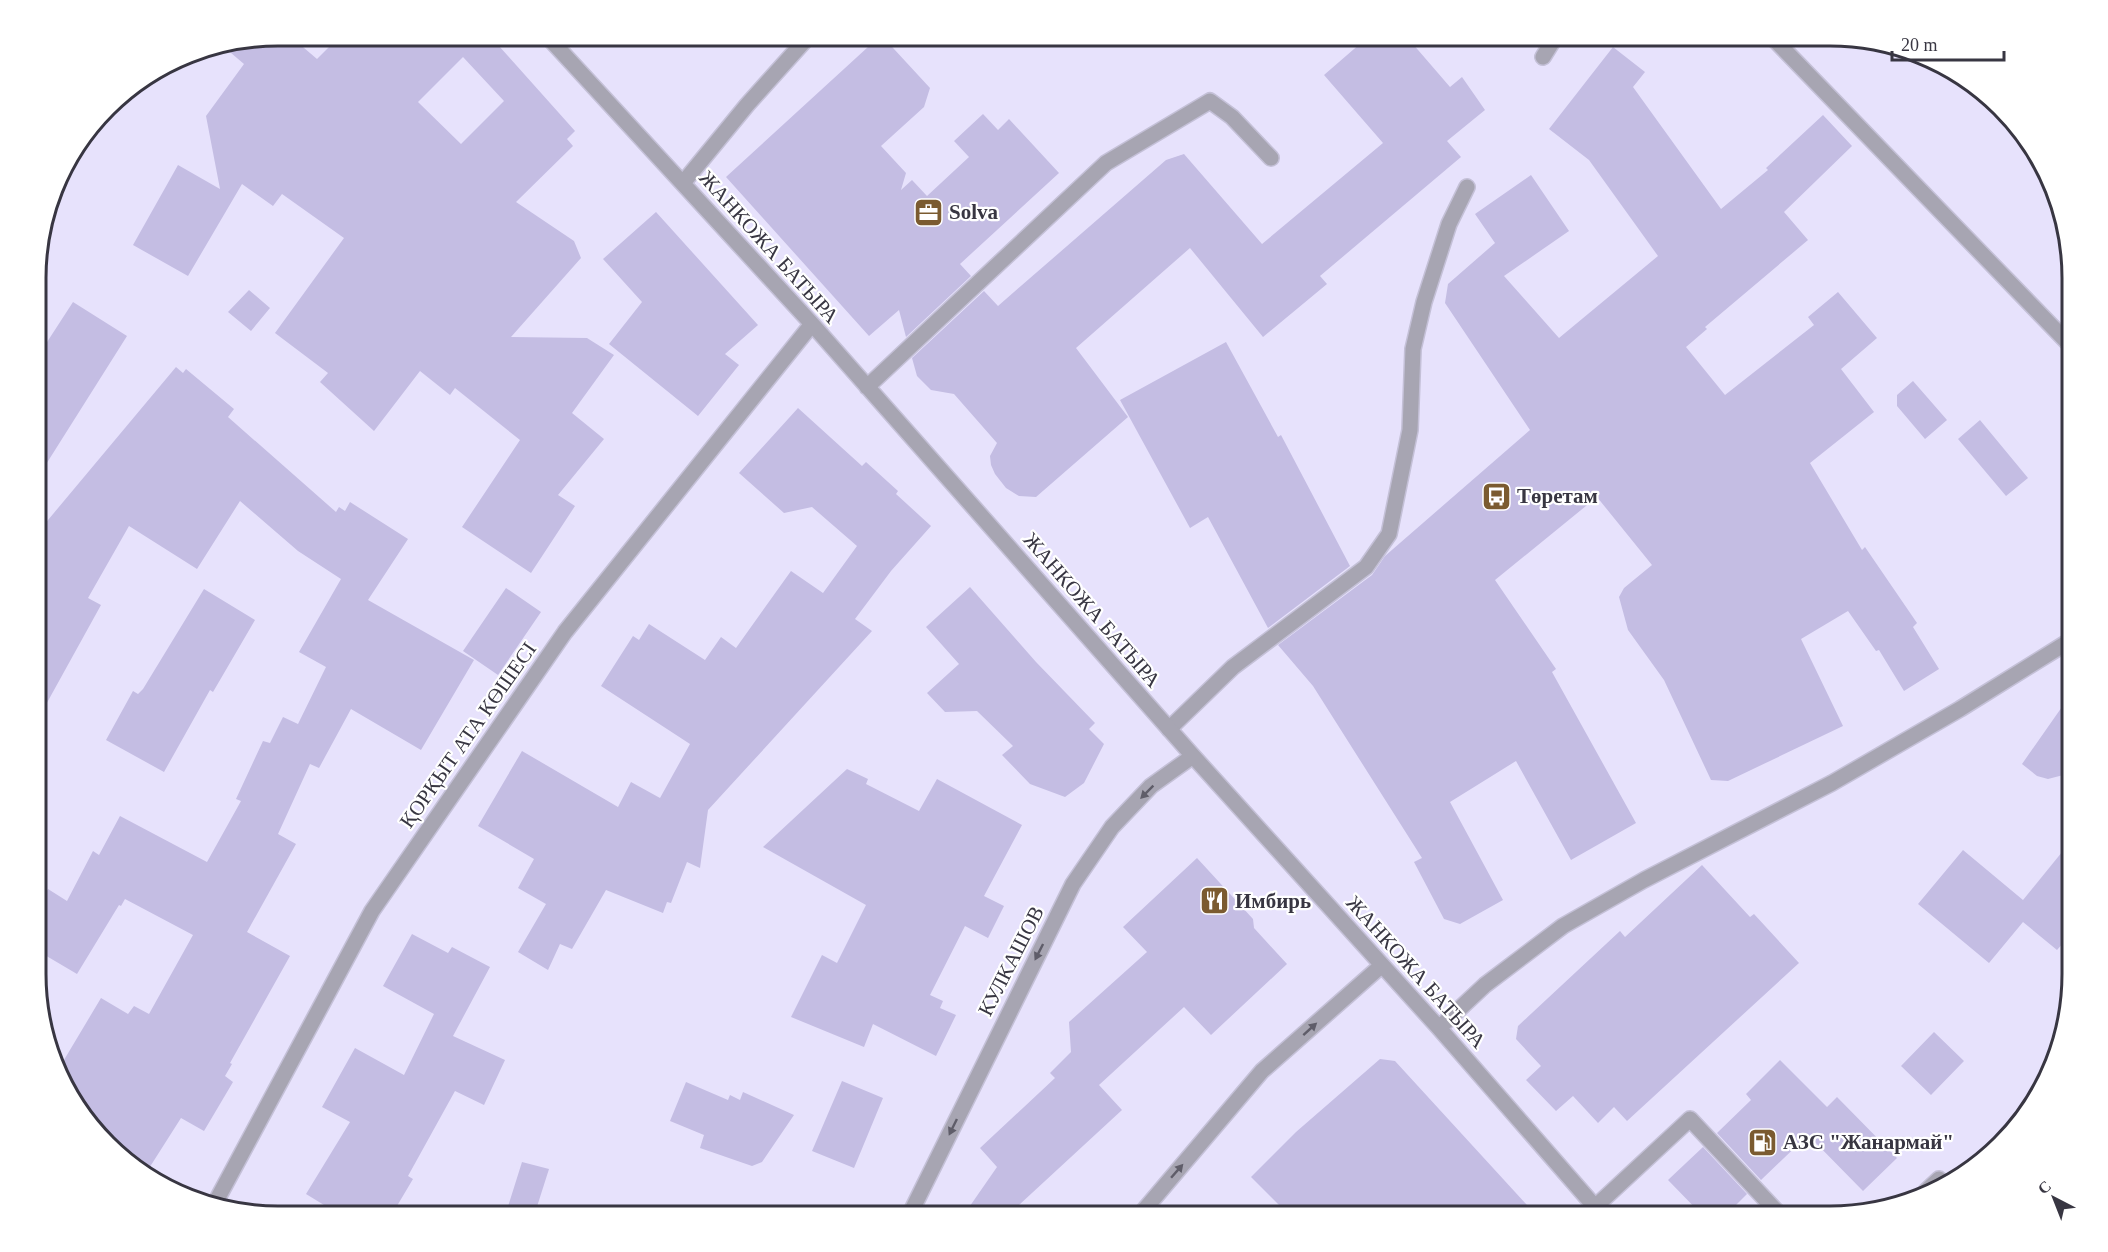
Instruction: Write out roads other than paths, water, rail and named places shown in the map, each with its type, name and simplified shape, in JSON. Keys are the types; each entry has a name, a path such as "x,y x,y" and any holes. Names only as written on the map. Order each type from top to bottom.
{"street":[{"name":"ЖАНКОЖА БАТЫРА","path":"556,46 812,324 1595,1206"},
{"path":"683,183 747,105 800,46"},
{"path":"1543,57 1550,46"},
{"path":"1780,46 2062,336"},
{"path":"867,387 1106,163 1210,101 1232,117 1271,158"},
{"path":"1169,729 1233,667 1366,567 1389,534 1410,430 1413,349 1424,302 1449,224 1467,187"},
{"name":"ҚОРҚЫТ АТА КӨШЕСІ","path":"218,1198 372,911 565,632 812,324"},
{"path":"1439,1028 1485,985 1563,926 1644,880 1832,783 1960,709 2062,646"},
{"name":"КУЛКАШОВ","path":"914,1206 1073,884 1112,827 1151,786 1193,756"},
{"path":"1147,1206 1262,1071 1381,966"},
{"path":"1604,1206 1690,1119 1772,1206"}],"place":[{"name":"Solva","path":"928,212"},
{"name":"Төретам","path":"1496,496"},
{"name":"Имбирь","path":"1214,901"},
{"name":"АЗС \"Жанармай\"","path":"1762,1142"}]}
